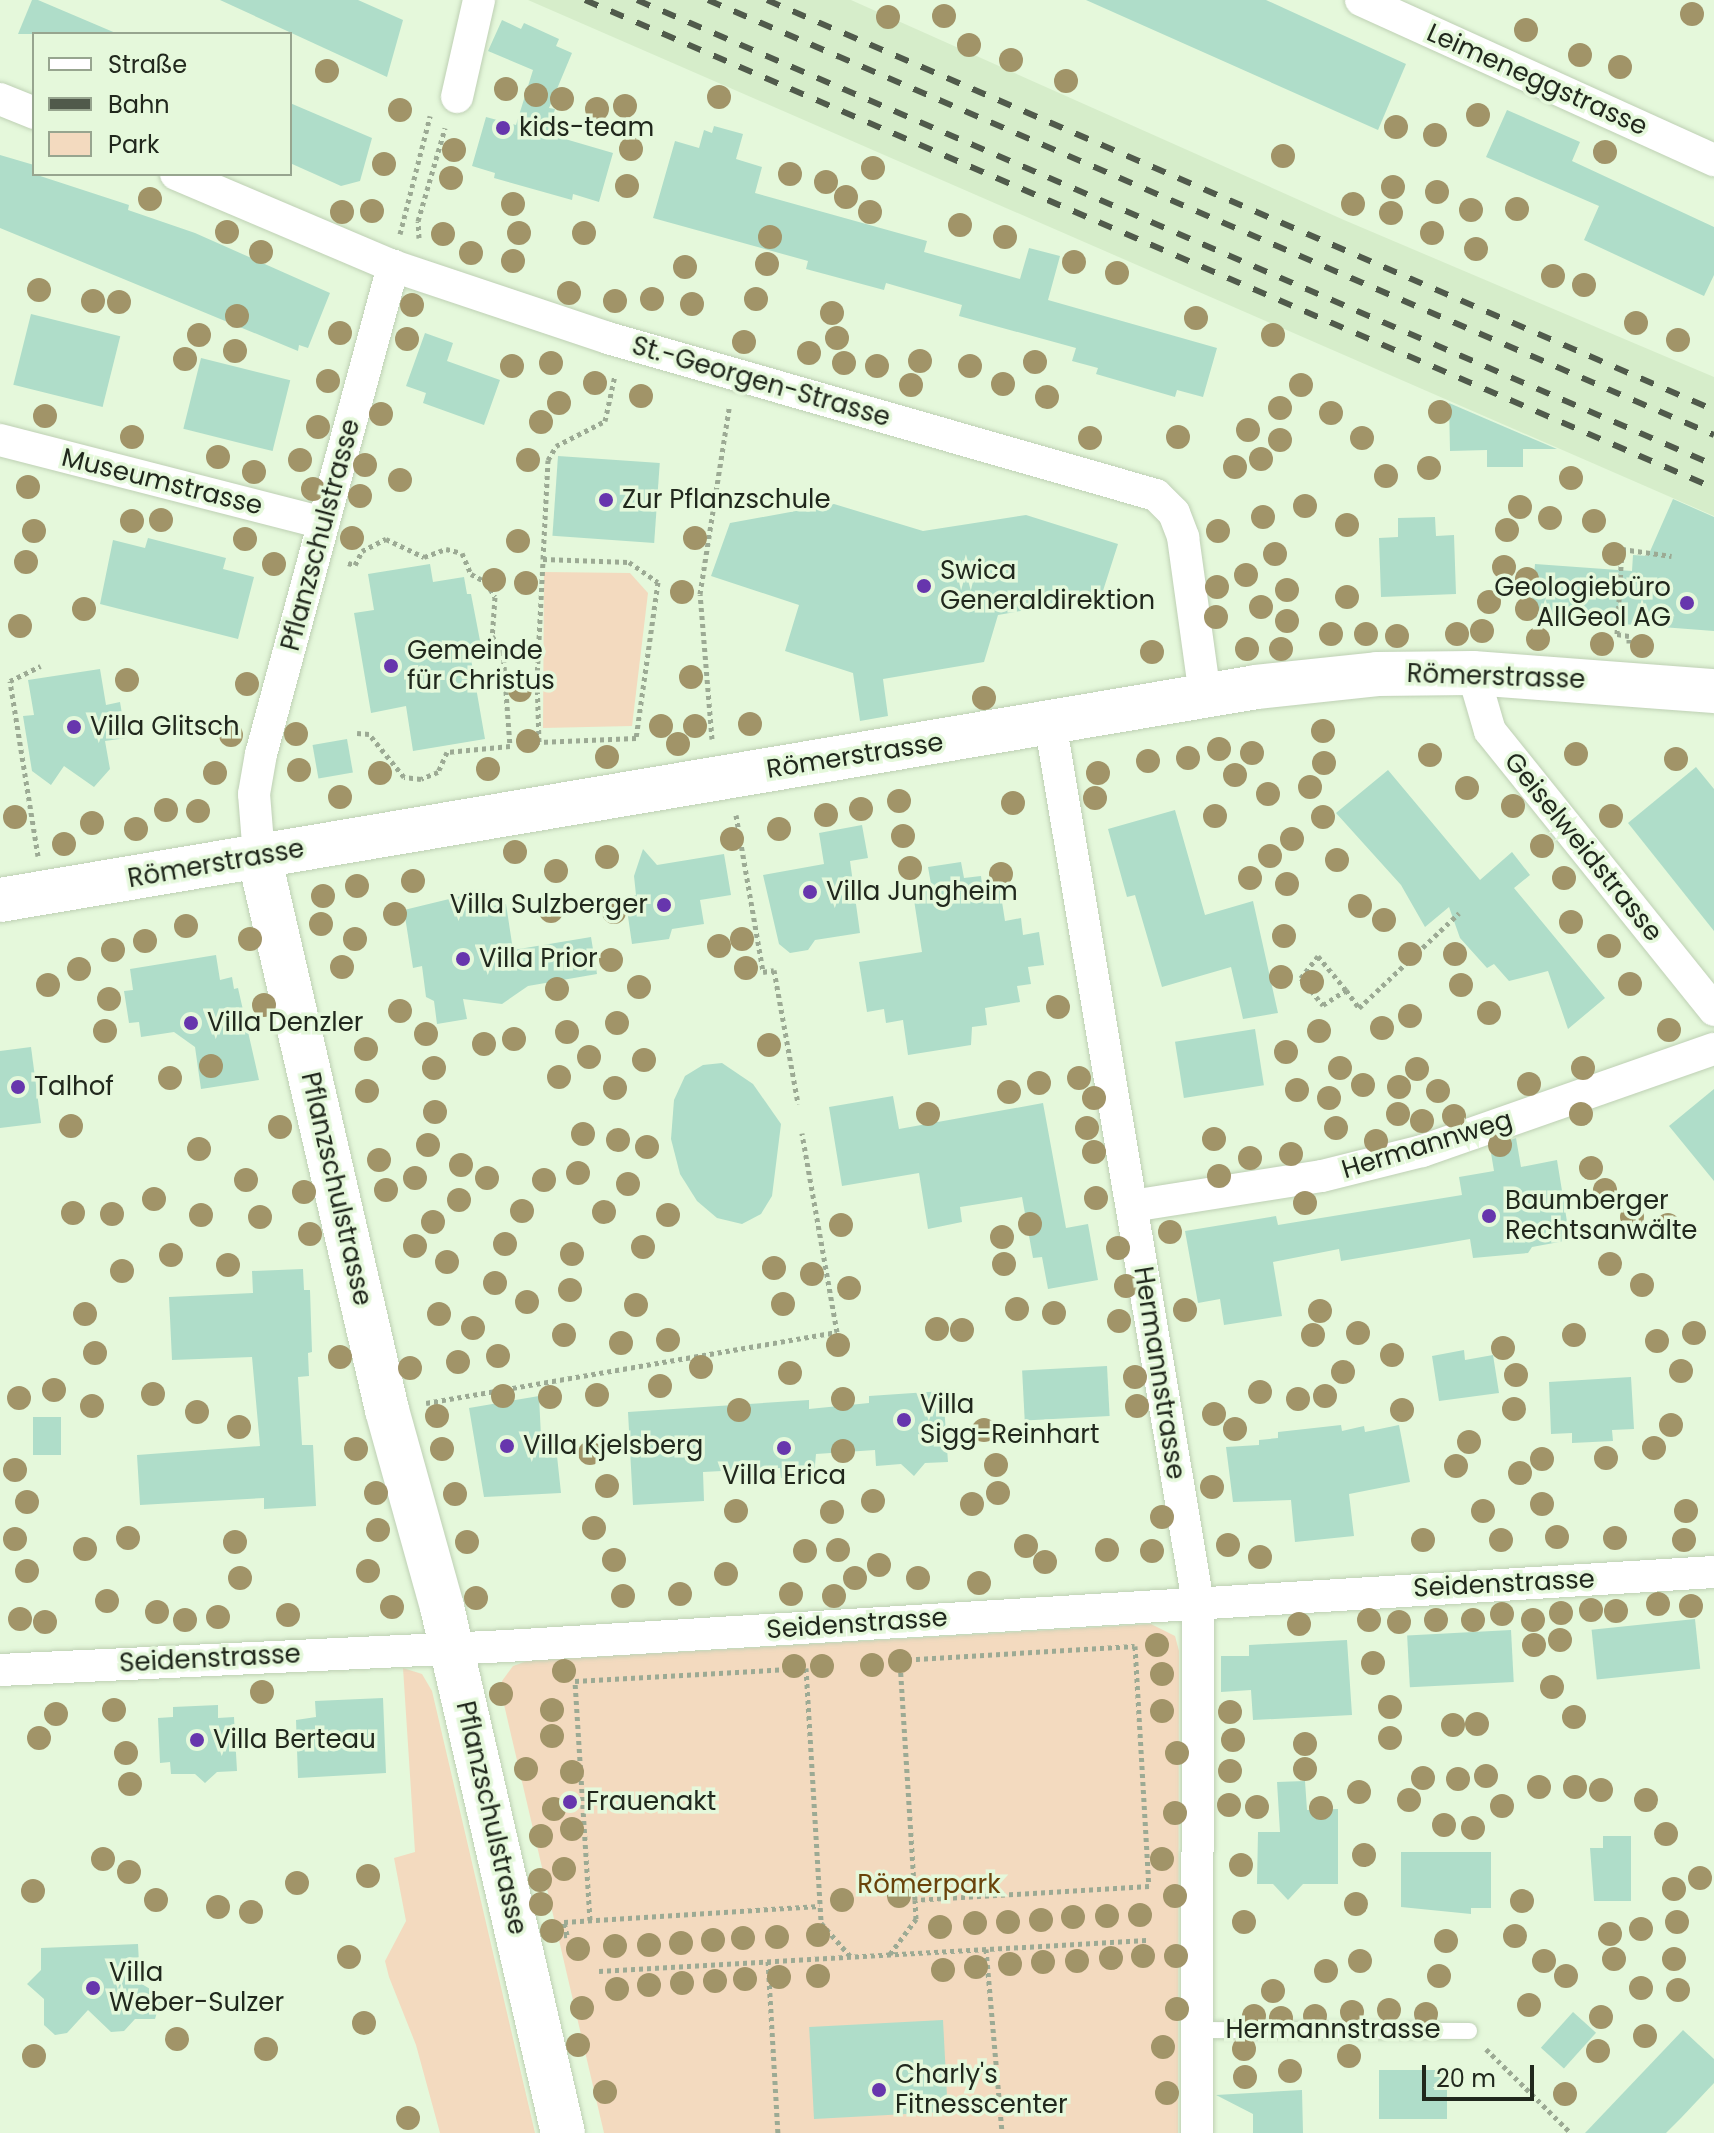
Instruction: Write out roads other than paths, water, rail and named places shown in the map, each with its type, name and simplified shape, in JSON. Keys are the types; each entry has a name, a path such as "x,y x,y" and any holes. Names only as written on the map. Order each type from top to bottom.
{"main road":[{"name":"Römerstrasse","path":"0,900 1205,695 1377,674 1473,673 1714,691"},
{"name":"Pflanzschulstrasse","path":"259,856 387,1410 452,1646 563,2133"}],"street":[{"path":"445,100 479,0"},
{"name":"Leimeneggstrasse","path":"1361,0 1714,160"},
{"path":"0,99 32,112"},
{"name":"St.-Georgen-Strasse","path":"181,176 406,271 622,343 1156,495 1174,513 1183,537 1205,695"},
{"name":"Pflanzschulstrasse","path":"259,856 254,819 257,773 324,523 406,271"},
{"name":"Museumstrasse","path":"0,440 324,523"},
{"name":"Geiselweidstrasse","path":"1473,673 1490,731 1714,1010"},
{"name":"Hermannstrasse","path":"1050,722 1198,1603 1197,2133"},
{"name":"Hermannweg","path":"1132,1206 1322,1176 1422,1151 1714,1049"},
{"name":"Seidenstrasse","path":"0,1670 1714,1572"}],"lane":[{"name":"Hermannstrasse","path":"1198,2030 1469,2031"}],"railway":[{"path":"585,0 1714,488"},
{"path":"637,0 1714,465"},
{"path":"708,0 1714,435"},
{"path":"767,0 1714,410"}],"place":[{"name":"kids-team","path":"503,128"},
{"name":"Zur Pflanzschule","path":"606,500"},
{"name":"Swica Generaldirektion","path":"924,586"},
{"name":"Geologiebüro AllGeol AG","path":"1687,603"},
{"name":"Gemeinde für Christus","path":"391,666"},
{"name":"Villa Glitsch","path":"74,727"},
{"name":"Villa Jungheim","path":"810,892"},
{"name":"Villa Sulzberger","path":"664,905"},
{"name":"Villa Prior","path":"463,959"},
{"name":"Villa Denzler","path":"191,1023"},
{"name":"Talhof","path":"18,1087"},
{"name":"Baumberger Rechtsanwälte","path":"1489,1216"},
{"name":"Villa Sigg-Reinhart","path":"904,1420"},
{"name":"Villa Kjelsberg","path":"507,1446"},
{"name":"Villa Erica","path":"784,1448"},
{"name":"Villa Berteau","path":"197,1740"},
{"name":"Frauenakt","path":"570,1802"},
{"name":"Villa Weber-Sulzer","path":"93,1988"},
{"name":"Charly's Fitnesscenter","path":"879,2090"}],"park label":[{"name":"Römerpark","path":"929,1885"}]}
